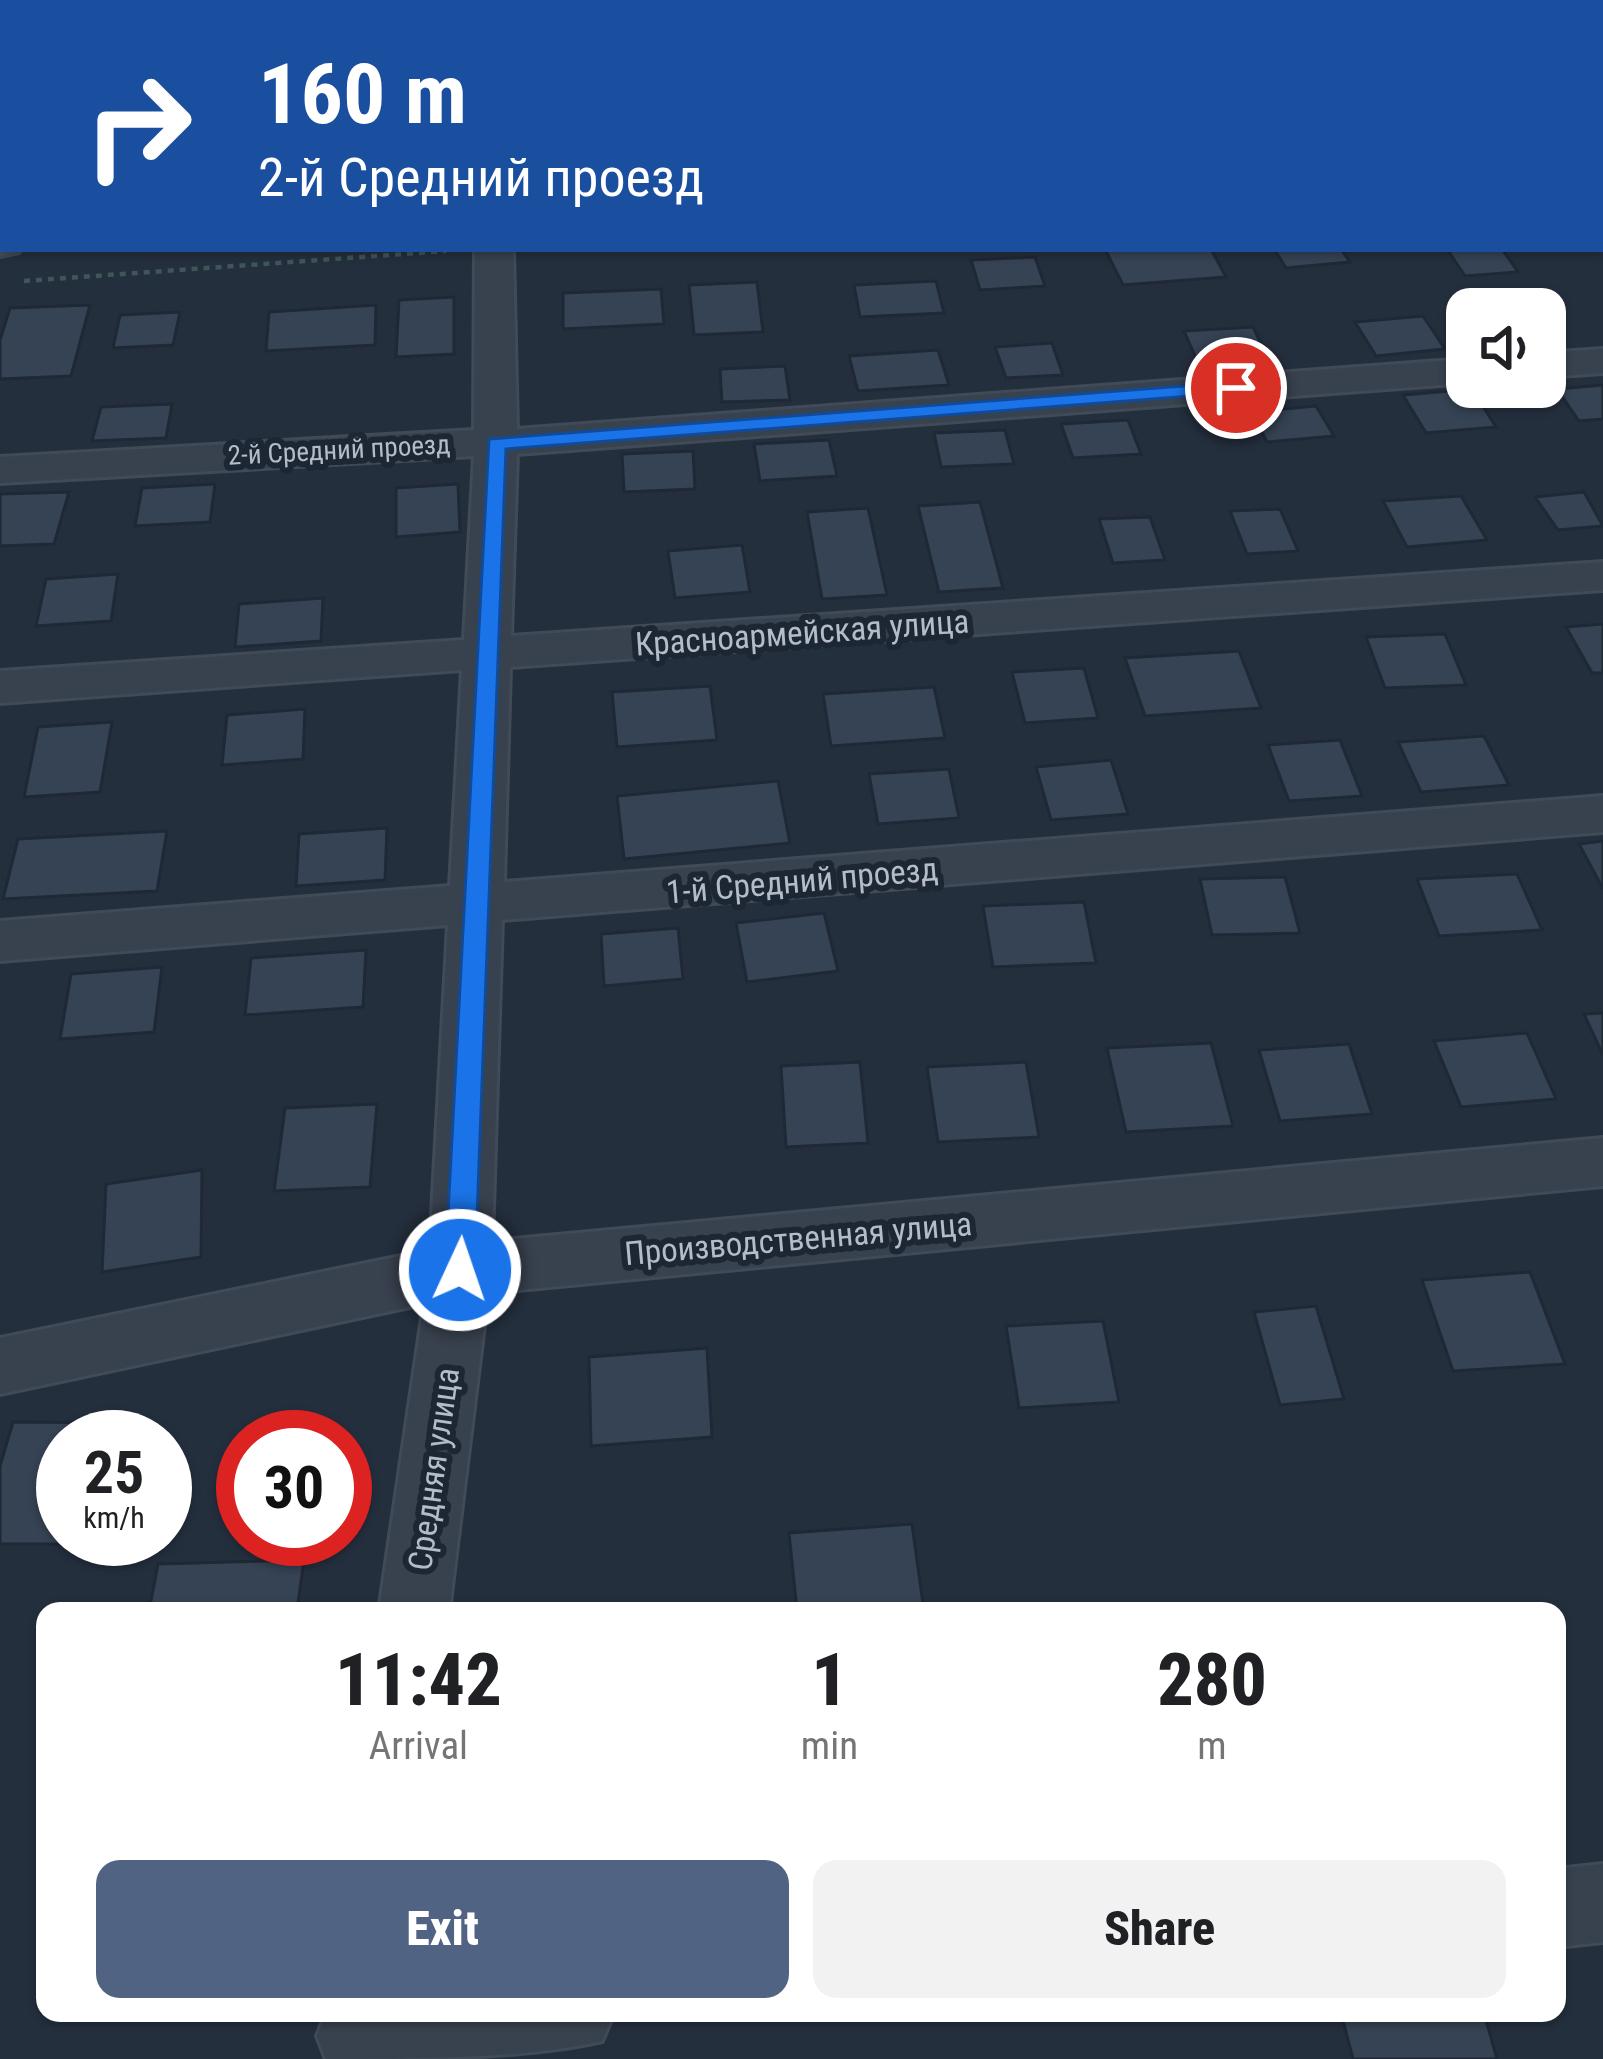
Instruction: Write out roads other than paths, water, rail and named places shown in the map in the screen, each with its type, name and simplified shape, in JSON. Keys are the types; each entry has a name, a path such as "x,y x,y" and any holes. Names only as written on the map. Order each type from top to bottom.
{"street":[{"name":"Средняя улица","path":"415,1602 460,1270 479,906 496,443 473,252"},
{"path":"1566,364 1603,361"},
{"name":"2-й Средний проезд","path":"0,470 400,444 496,443 1446,373"},
{"name":"Красноармейская улица","path":"0,687 1603,576"},
{"name":"1-й Средний проезд","path":"0,941 1603,814"},
{"name":"Производственная улица","path":"0,1366 460,1270 1603,1162"},
{"path":"1566,1907 1603,1904"},
{"path":"357,2036 489,2022"}]}
